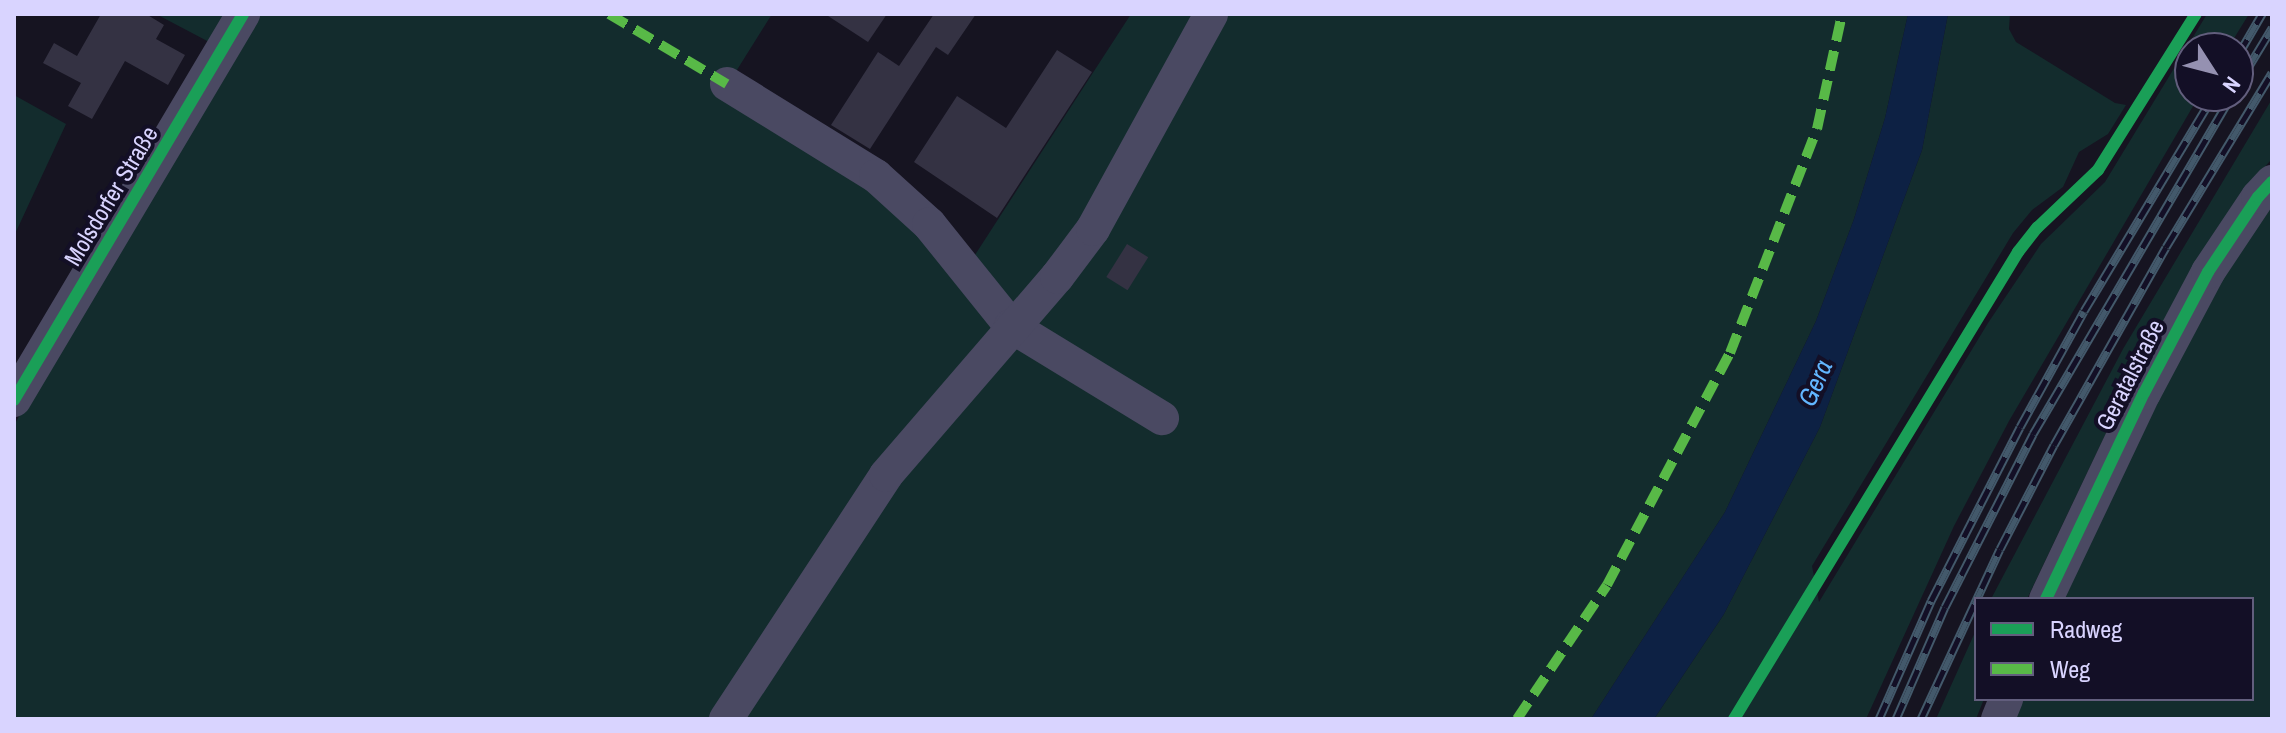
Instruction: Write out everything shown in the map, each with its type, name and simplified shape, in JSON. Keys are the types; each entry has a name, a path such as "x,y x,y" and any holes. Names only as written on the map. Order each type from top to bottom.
{"street":[{"name":"Molsdorfer Straße","path":"14,400 243,14"},
{"path":"726,719 886,475 1011,326 1057,277 1093,229 1211,14"},
{"path":"727,84 876,176 929,224 1011,326 1162,418"},
{"name":"Geratalstraße","path":"2047,597 2137,406 2208,272 2258,197 2272,182"}],"green space":[{"path":"156,14 228,14 211,43"},
{"path":"259,14 772,14 725,89 856,172 962,275 1131,14 1908,14 1885,118 1854,219 1816,321 1725,512 1591,719 14,719 14,425"},
{"path":"1948,14 2010,14 2009,29 2016,42 2115,103 2126,105 2108,134 2079,152 2063,187 2032,210 2013,233 1812,566 1819,602 1988,323 2041,244 2105,182 2174,68 2174,112 2190,112 2009,421 1954,526 1866,719 1654,719 1724,614 1820,427 1922,150"},
{"path":"2207,14 2249,14 2238,32 2196,32"},
{"path":"14,95 66,124 14,236"},
{"path":"2272,99 2272,159 2245,188 2195,263 2130,383 2028,597 1992,597 2123,349"},
{"path":"2272,200 2272,719 2011,719 2018,701 2254,701 2254,597 2062,597 2219,278"},
{"path":"1974,634 1974,701 1983,701 1976,719 1936,719"}],"water":[{"name":"Gera","path":"1908,14 1948,14 1922,150 1820,427 1724,614 1654,719 1591,719 1725,512 1816,321 1854,219 1885,118"}],"building":[{"path":"101,14 146,14 164,25 156,39 185,55 168,85 125,61 92,119 68,106 81,83 43,63 54,43 77,56"},
{"path":"825,14 887,14 868,42"},
{"path":"934,14 976,14 948,55 936,47 870,149 831,125 878,52 899,66"},
{"path":"1057,50 1092,72 997,218 914,162 957,96 1006,128"},
{"path":"1127,244 1148,257 1128,290 1106,277"}],"railway":[{"path":"2251,32 2262,14"},
{"path":"2254,58 2272,28"},
{"path":"1978,597 2054,445 2166,247 2272,73"},
{"path":"1879,719 1931,601 2020,427 2084,311 2203,112"},
{"path":"1896,719 1945,607 2033,434 2222,112"},
{"path":"1921,719 1974,605"}],"marked path":[{"path":"609,14 727,84"},
{"path":"1517,719 1607,585 1730,353 1817,129 1842,14"}],"cycle path":[{"path":"14,400 243,14"},
{"path":"1734,719 2018,252 2037,228 2098,170 2196,14"},
{"path":"2047,597 2144,393 2208,272 2258,197 2272,182"}]}
